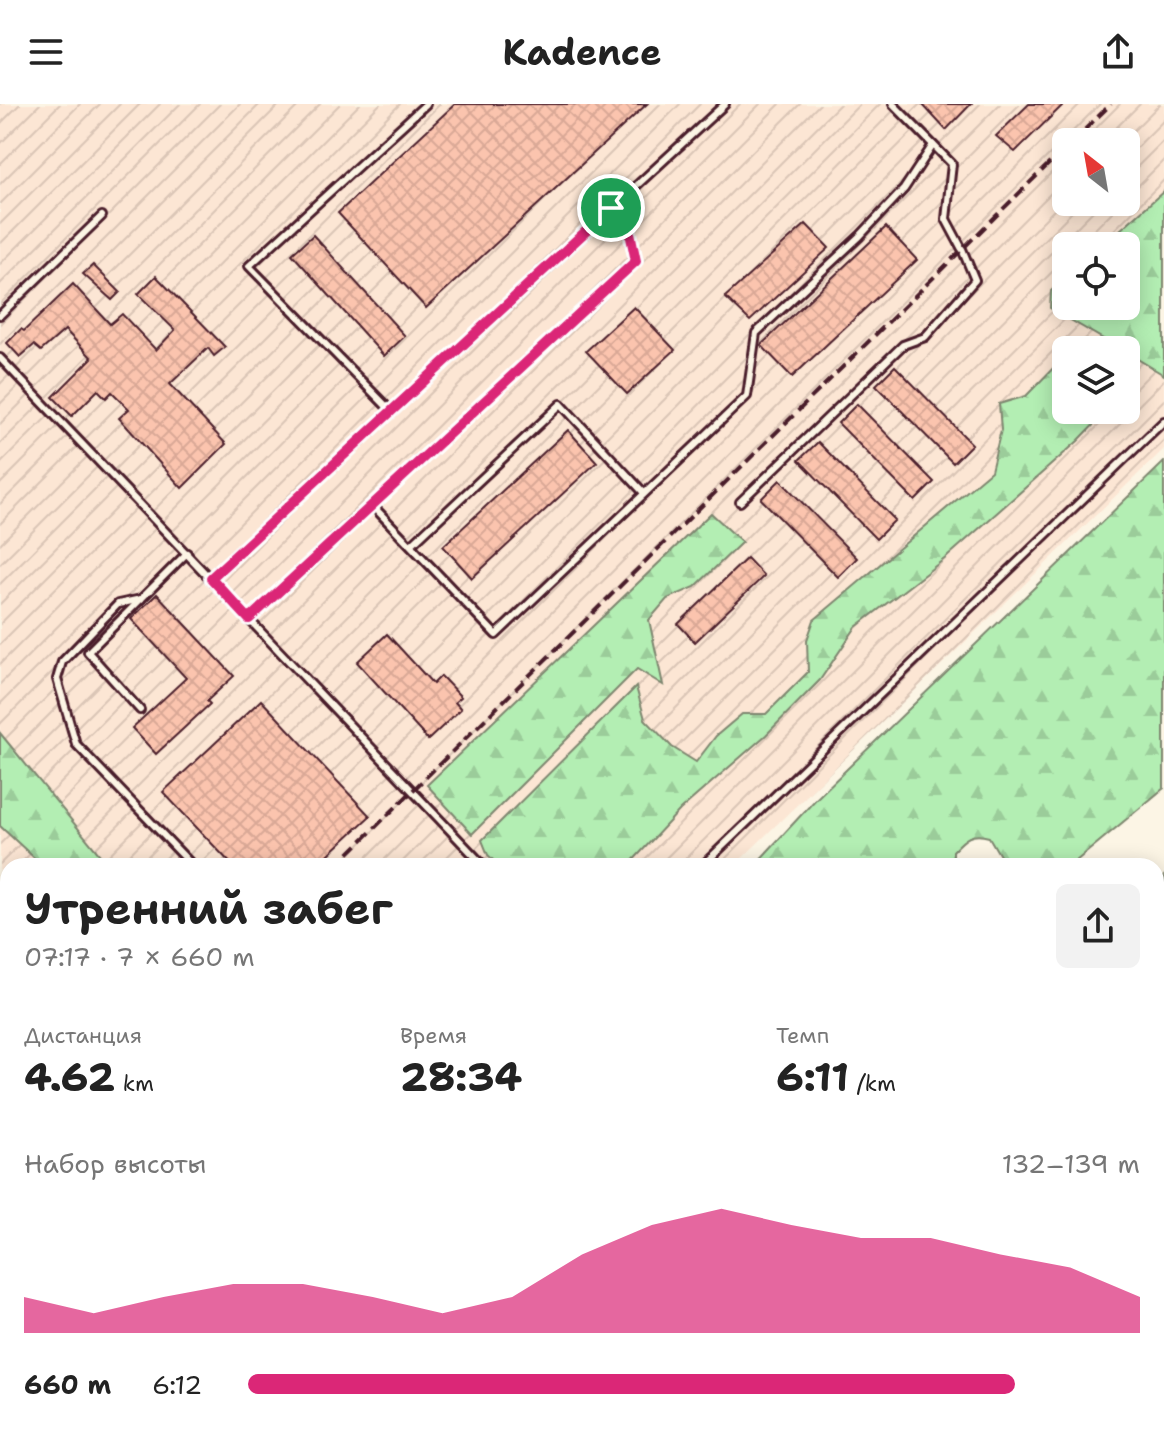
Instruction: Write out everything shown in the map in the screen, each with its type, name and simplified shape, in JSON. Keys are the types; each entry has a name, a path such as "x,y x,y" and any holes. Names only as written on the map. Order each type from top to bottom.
{"lane":[{"path":"391,411 249,266 426,104"},
{"path":"211,578 725,104"},
{"path":"740,502 903,345 925,337 975,280 946,219 952,164 893,104"},
{"path":"372,505 496,635 747,396 756,333 860,236 904,189 933,145"},
{"path":"249,619 636,261 629,228 611,208"},
{"path":"0,315 102,216"},
{"path":"0,358 476,858"},
{"path":"411,545 561,404 644,493"},
{"path":"710,858 1164,421"},
{"path":"140,710 88,652 187,553"},
{"path":"141,599 118,604 62,662 57,679 76,744 185,858"}],"shaded area":[{"path":"0,104 1164,104 1164,449 742,858 0,858"}],"green space":[{"path":"1164,191 1164,375 1140,360 1140,336 1098,336 1071,320 1140,320 1140,232 1118,232 1136,216 1140,216 1140,212"},
{"path":"1052,369 1052,424 1094,424 947,557 856,627 820,680 766,735 680,810 635,858 491,858 488,855 482,840 636,687 645,719 672,747 696,762 716,736 742,714 766,714 808,672 807,640 814,620 991,471 1001,430 999,404 1026,396"},
{"path":"1164,462 1164,788 1080,858 1001,858 989,837 977,835 965,840 953,851 953,858 761,858 816,799"},
{"path":"711,513 742,542 695,587 667,599 649,620 663,685 637,669 472,834 427,785"},
{"path":"0,733 102,858 34,858 0,826"}],"building":[{"path":"455,104 647,104 426,308 338,213"},
{"path":"922,104 971,104 946,130"},
{"path":"1029,104 1064,104 1015,152 996,136"},
{"path":"806,224 829,248 750,321 725,297"},
{"path":"886,227 917,260 792,377 761,345"},
{"path":"313,235 405,336 384,356 292,254"},
{"path":"93,265 120,292 112,300 83,274"},
{"path":"156,276 225,347 214,356 208,348 170,384 226,444 182,488 119,418 129,409 112,392 106,398 98,390 72,416 53,397 92,358 65,330 41,351 34,345 20,357 7,343 73,284 110,324 122,314 156,350 175,330 138,294"},
{"path":"634,307 675,350 627,394 586,351"},
{"path":"895,366 972,444 953,463 876,385"},
{"path":"857,404 934,482 915,501 838,423"},
{"path":"568,430 597,462 472,578 443,546"},
{"path":"818,442 895,520 876,539 799,460"},
{"path":"780,480 857,558 838,577 761,499"},
{"path":"747,558 764,576 695,642 678,624"},
{"path":"157,594 234,676 207,701 210,704 156,754 132,728 186,678 131,619"},
{"path":"387,634 433,684 441,676 461,697 455,702 461,709 428,740 357,662"},
{"path":"261,700 370,816 325,858 225,858 163,792"}],"railway":[{"path":"1086,128 1111,104"},
{"path":"344,858 1052,161"}],"route":[{"path":"611,208 629,228 636,261 249,619 211,578 611,208"}]}
